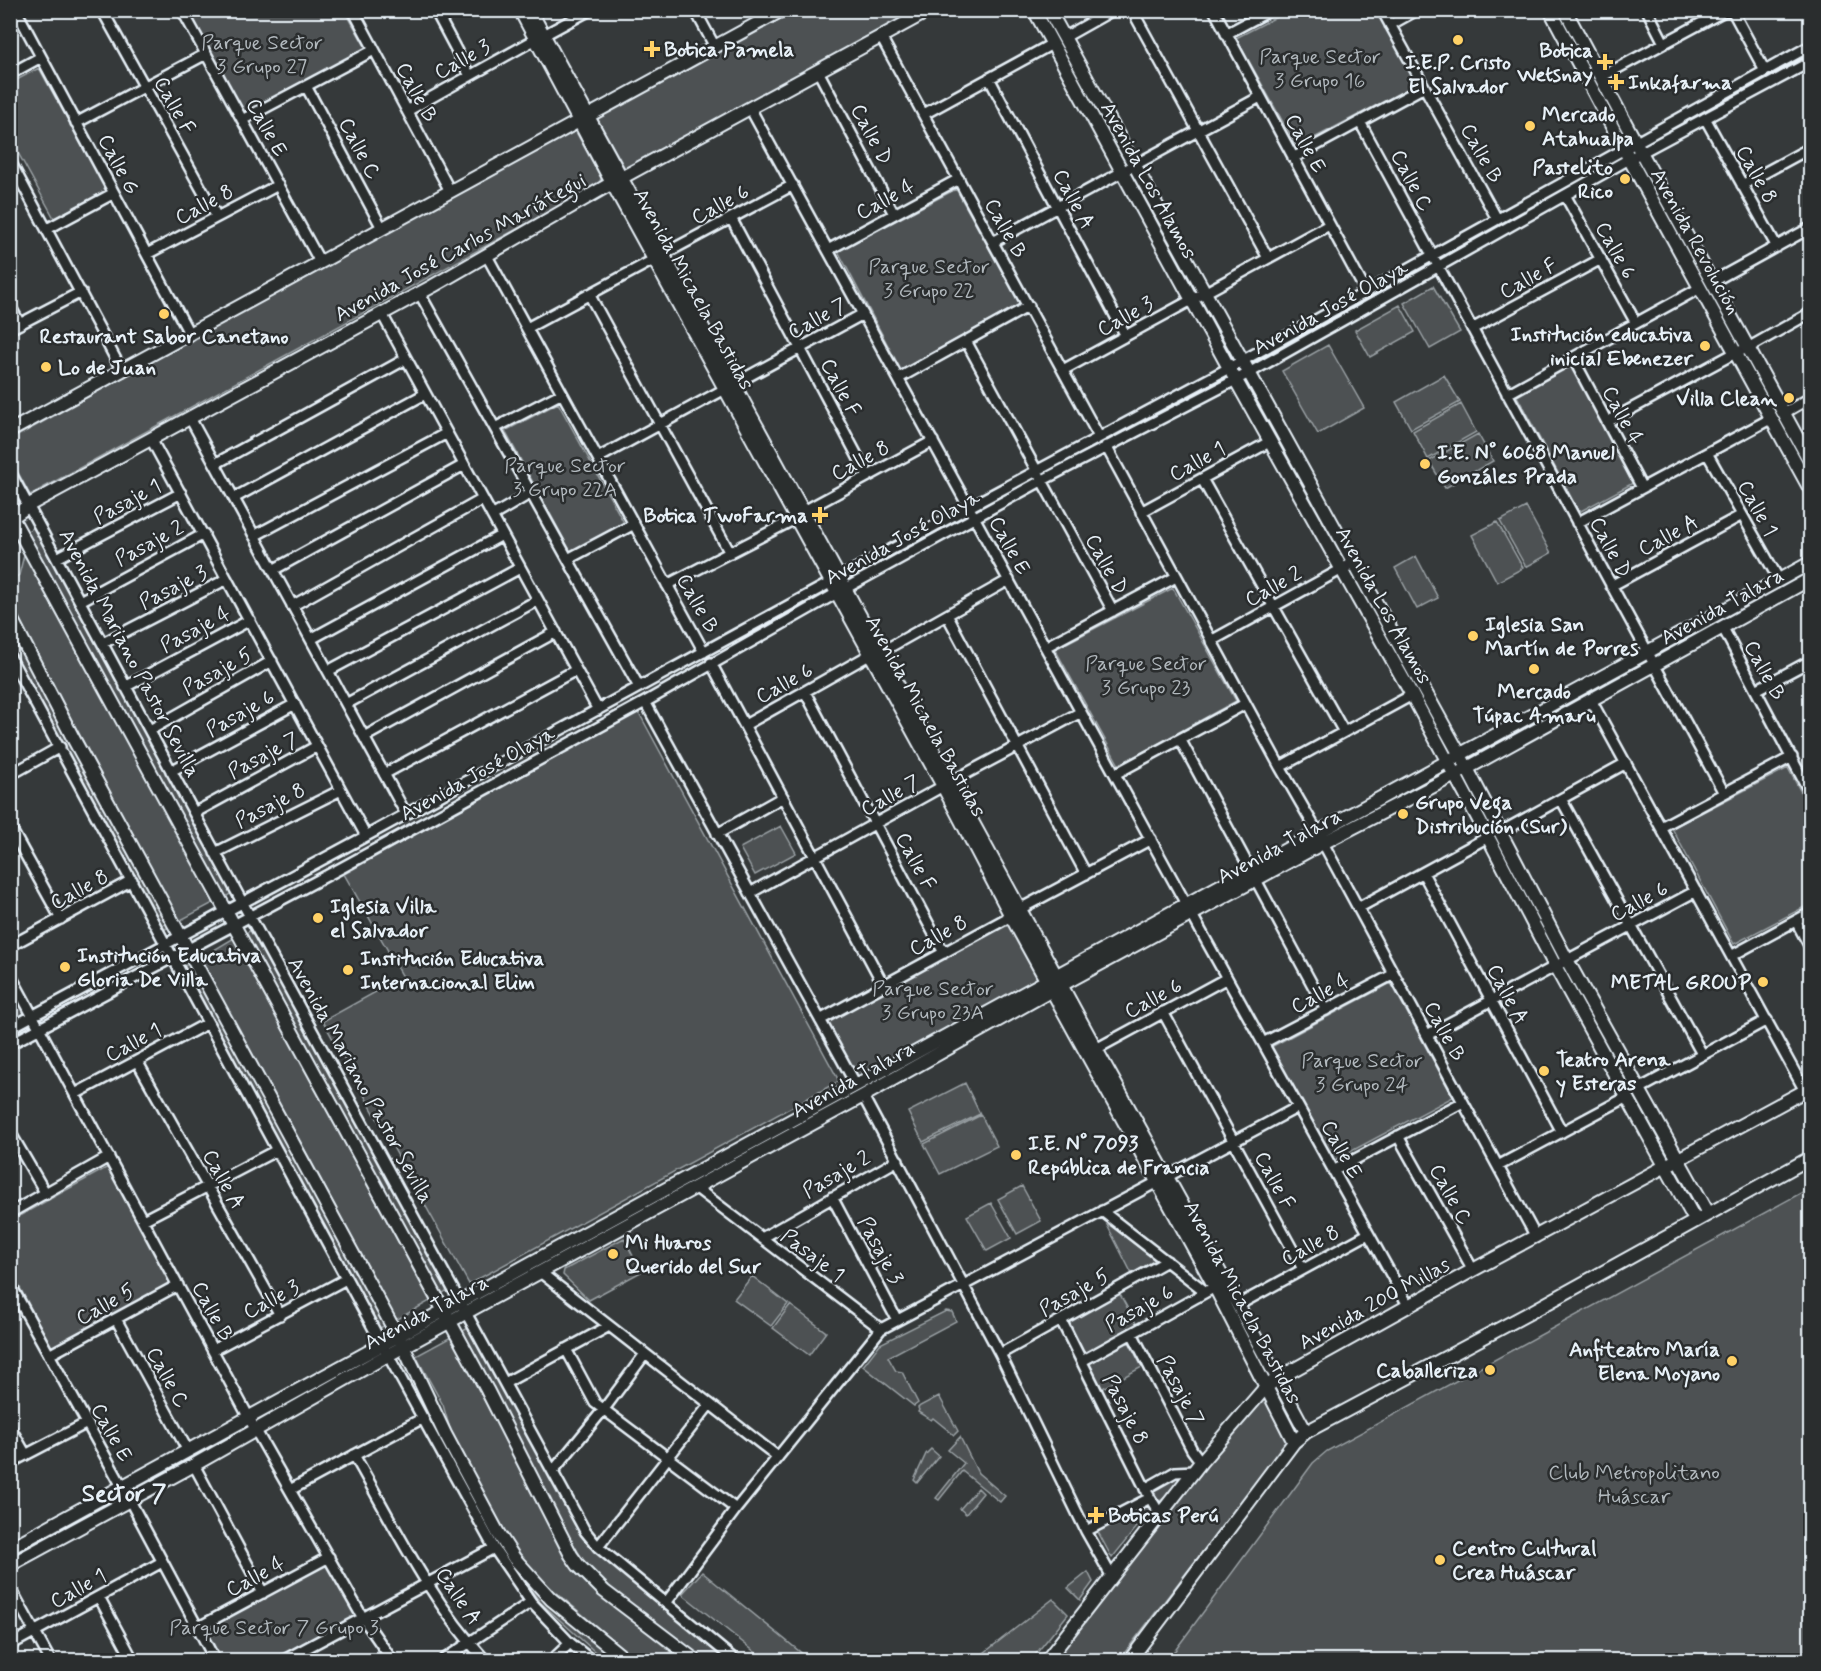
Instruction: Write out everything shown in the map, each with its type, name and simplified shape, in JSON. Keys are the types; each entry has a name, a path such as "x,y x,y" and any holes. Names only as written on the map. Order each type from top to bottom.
{"street":[{"name":"Calle G","path":"16,10 190,335"},
{"name":"Calle F","path":"102,10 217,217"},
{"name":"Calle E","path":"182,10 320,262"},
{"name":"Calle B","path":"353,10 450,191"},
{"path":"435,10 470,76"},
{"name":"Avenida Micaela Bastidas","path":"520,10 540,37 1054,983 1162,1179 1238,1305 1305,1432"},
{"name":"Avenida Micaela Bastidas","path":"531,10 540,37"},
{"path":"540,37 590,10"},
{"path":"695,10 715,47"},
{"name":"Avenida José Carlos Mariátegui","path":"11,516 420,294 617,180 930,10"},
{"name":"Avenida Los Alamos","path":"1034,10 1229,368 1460,755 1567,960 1708,1213"},
{"name":"Avenida Los Alamos","path":"1049,10 1249,374 1412,695 1555,966 1695,1220"},
{"path":"1065,37 1113,10"},
{"path":"1132,10 1268,258"},
{"name":"Calle E","path":"1214,10 1366,292"},
{"path":"1226,34 1270,10"},
{"name":"Calle B","path":"1382,10 1497,219"},
{"path":"1390,25 1418,10"},
{"name":"Avenida Revolución","path":"1550,10 1626,154 1810,489"},
{"name":"Avenida Revolución","path":"1565,10 1810,461"},
{"path":"1647,10 1664,44"},
{"path":"1601,77 1726,10"},
{"path":"1732,10 1765,71"},
{"path":"10,431 190,335 781,11"},
{"name":"Calle 3","path":"407,111 540,37"},
{"name":"Calle B","path":"881,37 1099,437"},
{"path":"924,114 1052,44"},
{"name":"Avenida José Olaya","path":"1638,148 1810,46"},
{"path":"242,120 374,50"},
{"path":"76,123 206,54"},
{"path":"10,74 42,57"},
{"name":"Avenida José Olaya","path":"10,1044 250,917 645,702 969,507 1242,361 1497,219 1638,148 1705,118 1810,62"},
{"name":"Calle D","path":"818,71 894,214"},
{"name":"Calle A","path":"989,78 1126,336"},
{"name":"Calle C","path":"306,86 382,228"},
{"path":"1293,158 1424,87"},
{"path":"993,242 1260,97"},
{"name":"Calle E","path":"750,108 1408,1305"},
{"name":"Calle 8","path":"1705,118 1777,247"},
{"name":"Calle C","path":"1360,122 1432,255"},
{"path":"1742,185 1810,148"},
{"name":"Avenida José Olaya","path":"10,1028 704,652 975,518 1106,446 1249,374 1565,195 1626,154"},
{"path":"11,162 122,371"},
{"name":"Calle 4","path":"828,250 959,179"},
{"name":"Calle 8","path":"147,254 278,185"},
{"name":"Calle 6","path":"526,328 793,185"},
{"path":"47,229 114,194"},
{"name":"Calle 6","path":"1565,195 1636,323"},
{"name":"Calle F","path":"731,218 868,476"},
{"path":"1204,293 1329,225"},
{"path":"1712,282 1810,228"},
{"name":"Calle D","path":"1432,255 1724,793"},
{"name":"Calle B","path":"487,256 704,652"},
{"name":"Calle F","path":"1472,329 1601,259"},
{"path":"1507,394 1700,288"},
{"path":"10,330 81,292"},
{"name":"Calle 3","path":"1063,370 1204,293"},
{"path":"420,294 639,687"},
{"path":"589,294 730,553"},
{"path":"10,306 20,324"},
{"path":"898,378 1029,306"},
{"path":"1607,422 1810,313"},
{"path":"382,314 598,710"},
{"name":"Calle 7","path":"598,458 863,314"},
{"path":"966,341 1036,471"},
{"name":"Calle 4","path":"1573,358 1642,488"},
{"path":"215,464 406,359"},
{"path":"495,428 562,393"},
{"path":"234,498 425,394"},
{"path":"1784,413 1810,398"},
{"path":"190,418 406,814"},
{"path":"1577,523 1772,418"},
{"path":"254,536 447,433"},
{"path":"152,439 366,836"},
{"name":"Calle 8","path":"667,585 730,553 933,441"},
{"name":"Calle 1","path":"1141,512 1271,441"},
{"name":"Calle B","path":"1106,446 1536,1237"},
{"name":"Calle 1","path":"1707,453 1779,580"},
{"path":"273,570 464,465"},
{"name":"Calle D","path":"1036,471 1113,611"},
{"name":"Avenida Mariano Pastor Sevilla","path":"10,472 585,1531 598,1547 735,1660"},
{"path":"1202,479 1344,732"},
{"name":"Pasaje 1","path":"57,558 182,493"},
{"path":"492,516 531,493"},
{"path":"292,606 483,499"},
{"name":"Calle A","path":"1611,586 1742,515"},
{"name":"Avenida Mariano Pastor Sevilla","path":"11,516 447,1316 578,1565 604,1591 695,1660"},
{"path":"568,559 634,524"},
{"name":"Pasaje 2","path":"80,601 204,534"},
{"path":"310,639 502,535"},
{"name":"Avenida Talara","path":"10,1548 249,1417 462,1308 1320,838 1447,761 1810,563"},
{"name":"Calle 2","path":"1211,641 1347,565"},
{"path":"328,671 520,568"},
{"path":"1046,647 1176,577"},
{"name":"Pasaje 3","path":"103,644 227,579"},
{"name":"Avenida Talara","path":"1320,838 1455,775 1810,579"},
{"name":"Calle 6","path":"745,725 1009,580"},
{"path":"346,704 538,600"},
{"path":"947,615 1086,874"},
{"path":"10,616 73,738 400,1341 498,1533 514,1558 551,1599 626,1660"},
{"name":"Pasaje 4","path":"125,687 250,620"},
{"name":"Calle B","path":"1723,628 1810,793"},
{"path":"364,737 556,632"},
{"path":"10,657 494,1548 531,1602 570,1643 591,1660"},
{"name":"Pasaje 5","path":"150,730 272,661"},
{"path":"1756,690 1810,661"},
{"name":"Calle B","path":"711,663 884,986"},
{"path":"384,774 576,670"},
{"name":"Calle F","path":"805,692 944,953"},
{"path":"1280,767 1412,695"},
{"path":"1591,700 1731,956 1808,1090"},
{"path":"645,702 898,1160 1000,1354 1086,1531 1112,1577"},
{"name":"Pasaje 6","path":"171,771 295,704"},
{"path":"1115,774 1245,704"},
{"name":"Calle 7","path":"750,894 1081,712"},
{"path":"546,738 553,752"},
{"path":"1180,739 1326,1010"},
{"name":"Pasaje 7","path":"194,813 317,746"},
{"path":"10,774 60,747"},
{"path":"1661,827 1792,757"},
{"path":"1501,832 1626,763"},
{"name":"Pasaje 8","path":"216,853 341,790"},
{"path":"717,834 783,797"},
{"path":"1561,799 1702,1054"},
{"path":"10,827 61,919"},
{"path":"1358,908 1488,837"},
{"name":"Calle 8","path":"820,1020 1150,839"},
{"name":"Calle A","path":"1423,873 1562,1132"},
{"name":"Calle 8","path":"10,946 132,880"},
{"name":"Calle 6","path":"1567,960 1696,891"},
{"path":"1731,956 1810,913"},
{"path":"1796,921 1810,947"},
{"path":"1427,1035 1567,960"},
{"name":"Calle B","path":"10,974 255,1429 363,1618 392,1660"},
{"name":"Calle 4","path":"1263,1043 1394,974"},
{"name":"Calle 6","path":"1096,1048 1227,978"},
{"name":"Avenida Micaela Bastidas","path":"1054,983 1096,1048 1162,1179 1211,1289 1294,1442"},
{"name":"Calle F","path":"1163,1012 1303,1269"},
{"path":"1639,1089 1767,1020"},
{"name":"Calle 1","path":"75,1094 208,1023"},
{"name":"Calle A","path":"137,1061 280,1315"},
{"name":"Avenida Talara","path":"462,1308 540,1272 695,1187 860,1090"},
{"name":"Avenida 200 Millas","path":"1047,1660 1198,1467 1265,1388 1277,1379 1408,1305 1808,1090"},
{"path":"1498,1166 1627,1097"},
{"path":"1333,1171 1463,1102"},
{"path":"666,1602 736,1509 881,1329 1298,1107"},
{"path":"10,1132 45,1194"},
{"name":"Calle C","path":"1398,1136 1473,1270"},
{"path":"143,1220 277,1150"},
{"path":"10,1213 109,1157"},
{"path":"1130,1660 1294,1442 1305,1432 1531,1312 1810,1158"},
{"name":"Pasaje 2","path":"762,1238 898,1160"},
{"name":"Pasaje 1","path":"695,1187 881,1329"},
{"name":"Pasaje 3","path":"832,1197 897,1320"},
{"path":"1102,1211 1167,1261 1211,1289"},
{"name":"Calle 8","path":"1238,1305 1368,1234"},
{"name":"Pasaje 5","path":"1000,1354 1167,1261"},
{"path":"540,1272 778,1457"},
{"name":"Calle 3","path":"213,1350 346,1279"},
{"name":"Calle 5","path":"50,1355 178,1285"},
{"name":"Pasaje 6","path":"1082,1361 1211,1289"},
{"name":"Calle E","path":"12,1290 50,1355 215,1660"},
{"name":"Calle C","path":"116,1319 188,1451"},
{"name":"Pasaje 8","path":"1061,1320 1160,1514"},
{"path":"505,1383 609,1326"},
{"name":"Pasaje 7","path":"1132,1333 1192,1450 1198,1467"},
{"name":"Avenida Talara","path":"10,1565 194,1465 385,1349"},
{"path":"566,1349 595,1403 736,1509"},
{"path":"553,1471 645,1354"},
{"path":"598,1547 710,1404"},
{"path":"290,1490 423,1418"},
{"path":"10,1463 87,1423"},
{"path":"10,1427 26,1455"},
{"name":"Calle A","path":"354,1455 427,1584 468,1643 485,1660"},
{"path":"194,1465 263,1593"},
{"path":"1086,1531 1148,1493 1175,1472 1198,1467"},
{"path":"284,1660 494,1548"},
{"name":"Calle 4","path":"197,1628 329,1557"},
{"name":"Calle 1","path":"10,1645 162,1562"},
{"path":"10,1587 50,1660"},
{"path":"99,1597 133,1660"},
{"path":"443,1660 531,1602"},
{"path":"552,1660 570,1643"}],"green space":[{"name":"Parque Sector 3 Grupo 27","path":"188,11 345,11 366,48 244,113"},
{"path":"795,11 917,11 626,170 597,118"},
{"name":"Parque Sector 3 Grupo 16","path":"1288,11 1377,11 1417,84 1297,147 1236,38"},
{"path":"39,68 107,191 54,218 11,140 11,83"},
{"path":"570,131 576,132 601,178 599,184 30,495 11,459 10,440"},
{"name":"Parque Sector 3 Grupo 22","path":"956,189 1020,304 901,370 838,251"},
{"path":"1433,286 1460,332 1430,349 1404,303"},
{"path":"1400,305 1415,332 1370,357 1355,330"},
{"path":"1328,345 1364,408 1318,434 1282,371"},
{"path":"1571,366 1635,482 1579,512 1517,396"},
{"path":"1444,375 1460,402 1411,429 1396,402"},
{"name":"Parque Sector 3 Grupo 22A","path":"558,403 624,523 571,552 505,431"},
{"path":"1461,404 1476,432 1428,459 1413,431"},
{"path":"1478,434 1493,461 1445,488 1429,461"},
{"path":"1526,507 1551,553 1526,567 1500,521"},
{"path":"1497,522 1523,568 1497,582 1472,535"},
{"path":"34,527 233,892 224,898 26,532"},
{"path":"25,551 215,902 179,921 11,606 10,581 19,575"},
{"path":"1416,556 1438,598 1417,609 1395,568"},
{"name":"Parque Sector 3 Grupo 23","path":"1173,588 1236,701 1119,765 1055,649"},
{"path":"10,631 169,927 162,931 11,650"},
{"path":"638,711 839,1081 469,1284 323,1021 403,977 344,874"},
{"path":"1788,768 1810,809 1810,904 1734,944 1672,828"},
{"path":"781,826 796,853 755,875 740,848"},
{"name":"Parque Sector 3 Grupo 23A","path":"1008,923 1039,978 857,1077 827,1022"},
{"path":"253,929 449,1289 440,1295 244,934"},
{"path":"234,938 430,1301 396,1320 199,959"},
{"path":"190,963 386,1325 378,1329 182,967"},
{"name":"Parque Sector 3 Grupo 24","path":"1391,983 1453,1097 1333,1161 1271,1047"},
{"path":"10,987 26,1014 11,1023 10,1023"},
{"path":"965,1083 980,1114 923,1142 908,1112"},
{"path":"981,1115 997,1146 940,1174 924,1144"},
{"path":"108,1167 173,1283 52,1348 11,1271 10,1221"},
{"path":"1022,1186 1041,1221 1017,1234 998,1199"},
{"name":"Club Metropolitano Huáscar","path":"1810,1188 1810,1660 1168,1660 1313,1463 1327,1451"},
{"path":"991,1203 1011,1238 987,1251 967,1216"},
{"path":"1107,1225 1111,1226 1155,1260 1132,1274"},
{"name":"Mi Huaros Querido del Sur","path":"624,1238 641,1272 589,1300 563,1275 564,1270"},
{"path":"752,1276 788,1304 771,1326 734,1299"},
{"path":"1118,1291 1138,1327 1083,1357 1064,1321"},
{"path":"790,1305 826,1332 809,1355 773,1328"},
{"path":"946,1311 952,1312 956,1321 888,1357 896,1371 902,1372 918,1403 914,1406 863,1366 880,1344"},
{"path":"470,1327 577,1525 623,1573 727,1660 699,1660 608,1589 584,1561 564,1530 461,1332"},
{"path":"451,1337 561,1546 594,1589 681,1660 636,1660 536,1575 510,1540 452,1436 443,1405 416,1356"},
{"path":"1129,1342 1142,1367 1101,1389 1088,1364"},
{"path":"406,1362 455,1467 400,1366"},
{"path":"1263,1395 1287,1436 1287,1442 1119,1660 1054,1660 1203,1469"},
{"path":"939,1396 958,1431 954,1435 933,1418 931,1420 918,1412 920,1406"},
{"path":"960,1437 978,1473 1005,1496 1000,1502 962,1471 939,1500 936,1498 964,1463 948,1450"},
{"path":"931,1449 939,1456 917,1483 914,1480 926,1454"},
{"path":"1177,1477 1181,1480 1175,1489 1160,1501 1152,1495 1150,1490"},
{"path":"978,1488 983,1493 966,1514 960,1509"},
{"path":"1150,1503 1153,1507 1112,1558 1097,1530"},
{"path":"483,1518 528,1580 619,1660 604,1660 540,1602 500,1548"},
{"name":"Parque Sector 7 Grupo 3","path":"326,1563 358,1617 297,1651 302,1660 222,1660 203,1628"},
{"path":"702,1572 810,1660 765,1660 682,1594"},
{"path":"1088,1572 1093,1582 1080,1600 1068,1588"},
{"path":"1053,1599 1068,1614 1031,1660 975,1660"}],"place":[{"name":"I.E.P. Cristo El Salvador","path":"1458,40"},
{"name":"Botica Pamela","path":"652,49"},
{"name":"Botica Wetsnay","path":"1605,62"},
{"name":"Inkafarma","path":"1616,82"},
{"name":"Mercado Atahualpa","path":"1530,126"},
{"name":"Pastelito Rico","path":"1625,179"},
{"name":"Restaurant Sabor Canetano","path":"164,314"},
{"name":"Institución educativa inicial Ebenezer","path":"1705,346"},
{"name":"Lo de Juan","path":"46,367"},
{"name":"Villa Clean","path":"1789,398"},
{"name":"I.E. N° 6068 Manuel Gonzáles Prada","path":"1425,464"},
{"name":"Botica TwoFarma","path":"820,515"},
{"name":"Iglesia San Martín de Porres","path":"1473,636"},
{"name":"Mercado Túpac Amaru","path":"1534,669"},
{"name":"Grupo Vega Distribución (Sur)","path":"1403,814"},
{"name":"Iglesia Villa el Salvador","path":"318,918"},
{"name":"Institución Educativa Gloria De Villa","path":"65,967"},
{"name":"Institución Educativa Internacional Elim","path":"348,970"},
{"name":"METAL GROUP","path":"1763,982"},
{"name":"Teatro Arena y Esteras","path":"1544,1071"},
{"name":"I.E. N° 7093 República de Francia","path":"1016,1155"},
{"name":"Mi Huaros Querido del Sur","path":"613,1254"},
{"name":"Anfiteatro María Elena Moyano","path":"1732,1361"},
{"name":"Caballeriza","path":"1490,1370"},
{"name":"Boticas Perú","path":"1096,1515"},
{"name":"Centro Cultural Crea Huáscar","path":"1440,1560"}],"district":[{"name":"Sector 7","path":"124,1493"}]}
